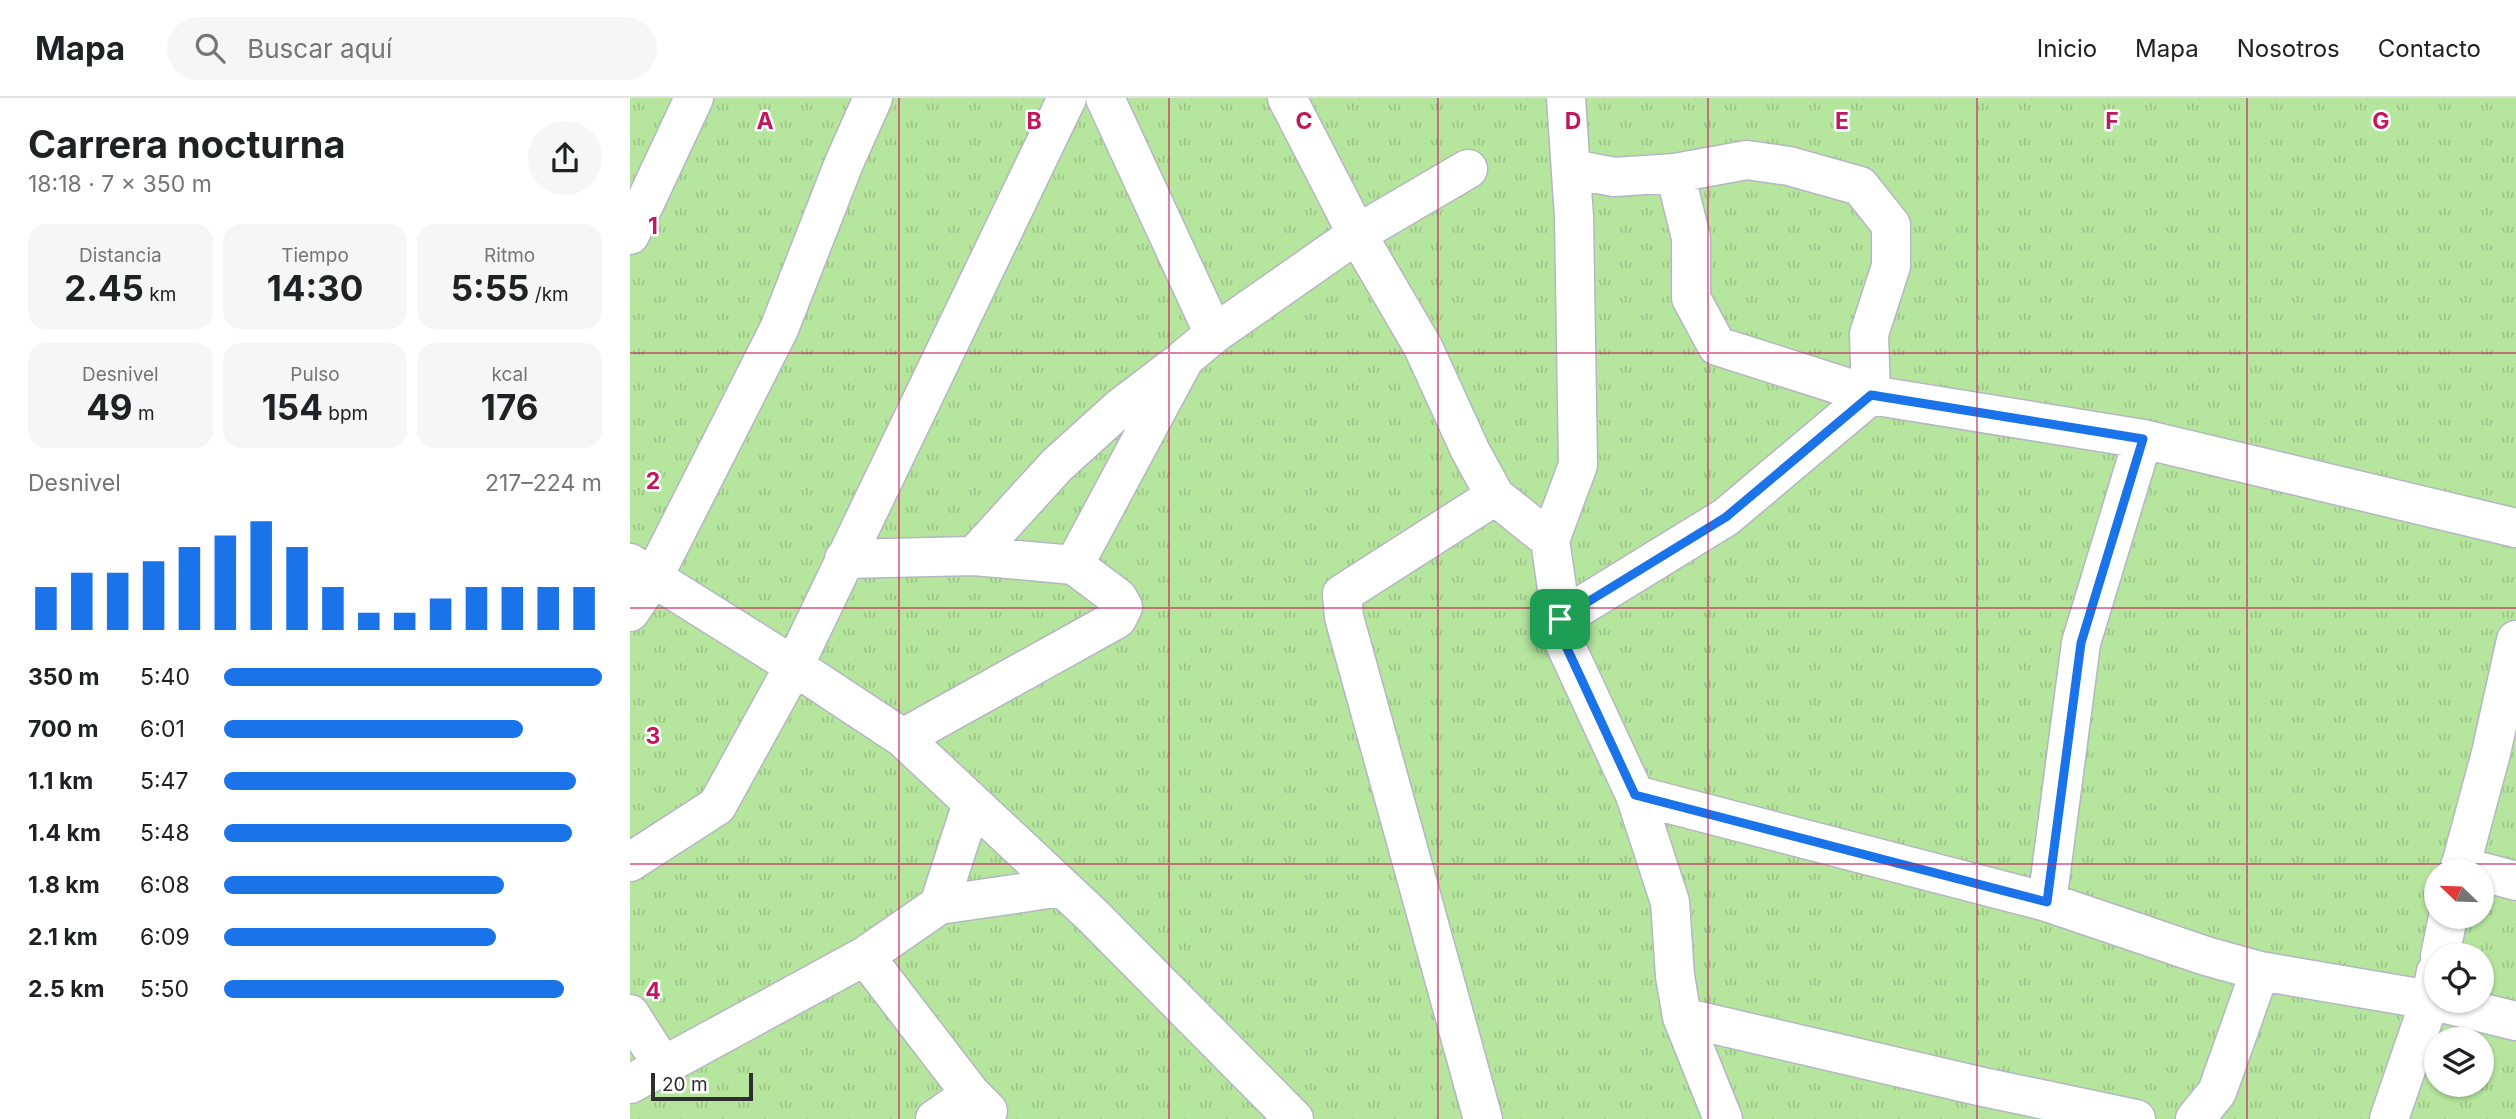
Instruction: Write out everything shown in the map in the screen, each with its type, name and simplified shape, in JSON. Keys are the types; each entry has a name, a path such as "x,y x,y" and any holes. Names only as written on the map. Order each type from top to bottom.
{"street":[{"path":"630,235 694,98"},
{"path":"630,612 642,570 779,328 844,163 873,98"},
{"path":"630,862 718,806 794,666 1067,98"},
{"path":"1105,98 1214,334"},
{"path":"1287,98 1357,234 1423,348 1469,450 1495,496 1550,540"},
{"path":"1566,98 1572,169 1578,465 1550,540 1560,619 1565,644 1635,795 1670,902 1675,976 1682,1017 1723,1119"},
{"path":"1572,169 1614,177 1675,173 1747,160 1789,166 1860,186 1891,225 1891,266 1869,334 1871,395"},
{"path":"974,556 1057,465 1120,408 1214,334 1357,234 1468,169"},
{"path":"1675,173 1691,238 1691,298 1717,346 1871,395 2143,439 2516,528"},
{"path":"1074,565 1185,358"},
{"path":"1560,619 1726,517 1871,395"},
{"path":"2047,902 2081,643 2143,439"},
{"path":"1483,1119 1344,617 1342,594 1495,496"},
{"path":"844,559 974,556 1074,565 1118,598 1123,607 1117,619 903,738"},
{"path":"642,570 903,738 1164,986 1294,1119"},
{"path":"2463,859 2503,756 2516,640"},
{"path":"1635,795 2047,902 2206,957 2260,971 2424,985"},
{"path":"939,905 972,803"},
{"path":"2494,876 2516,881"},
{"path":"630,1084 865,956 939,905 1062,887"},
{"path":"865,956 984,1110 935,1119"},
{"path":"2197,1119 2217,1092 2260,971"},
{"path":"2494,1012 2516,1021"},
{"path":"2389,1119 2424,1013"},
{"path":"630,1014 663,1066"},
{"path":"1682,1017 1983,1087 2136,1119"}],"green space":[{"path":"630,98 2516,98 2516,1119 630,1119"}],"route":[{"path":"1871,395 2143,439 2081,643 2047,902 1635,795 1565,644 1560,619 1726,517 1871,395"}]}
